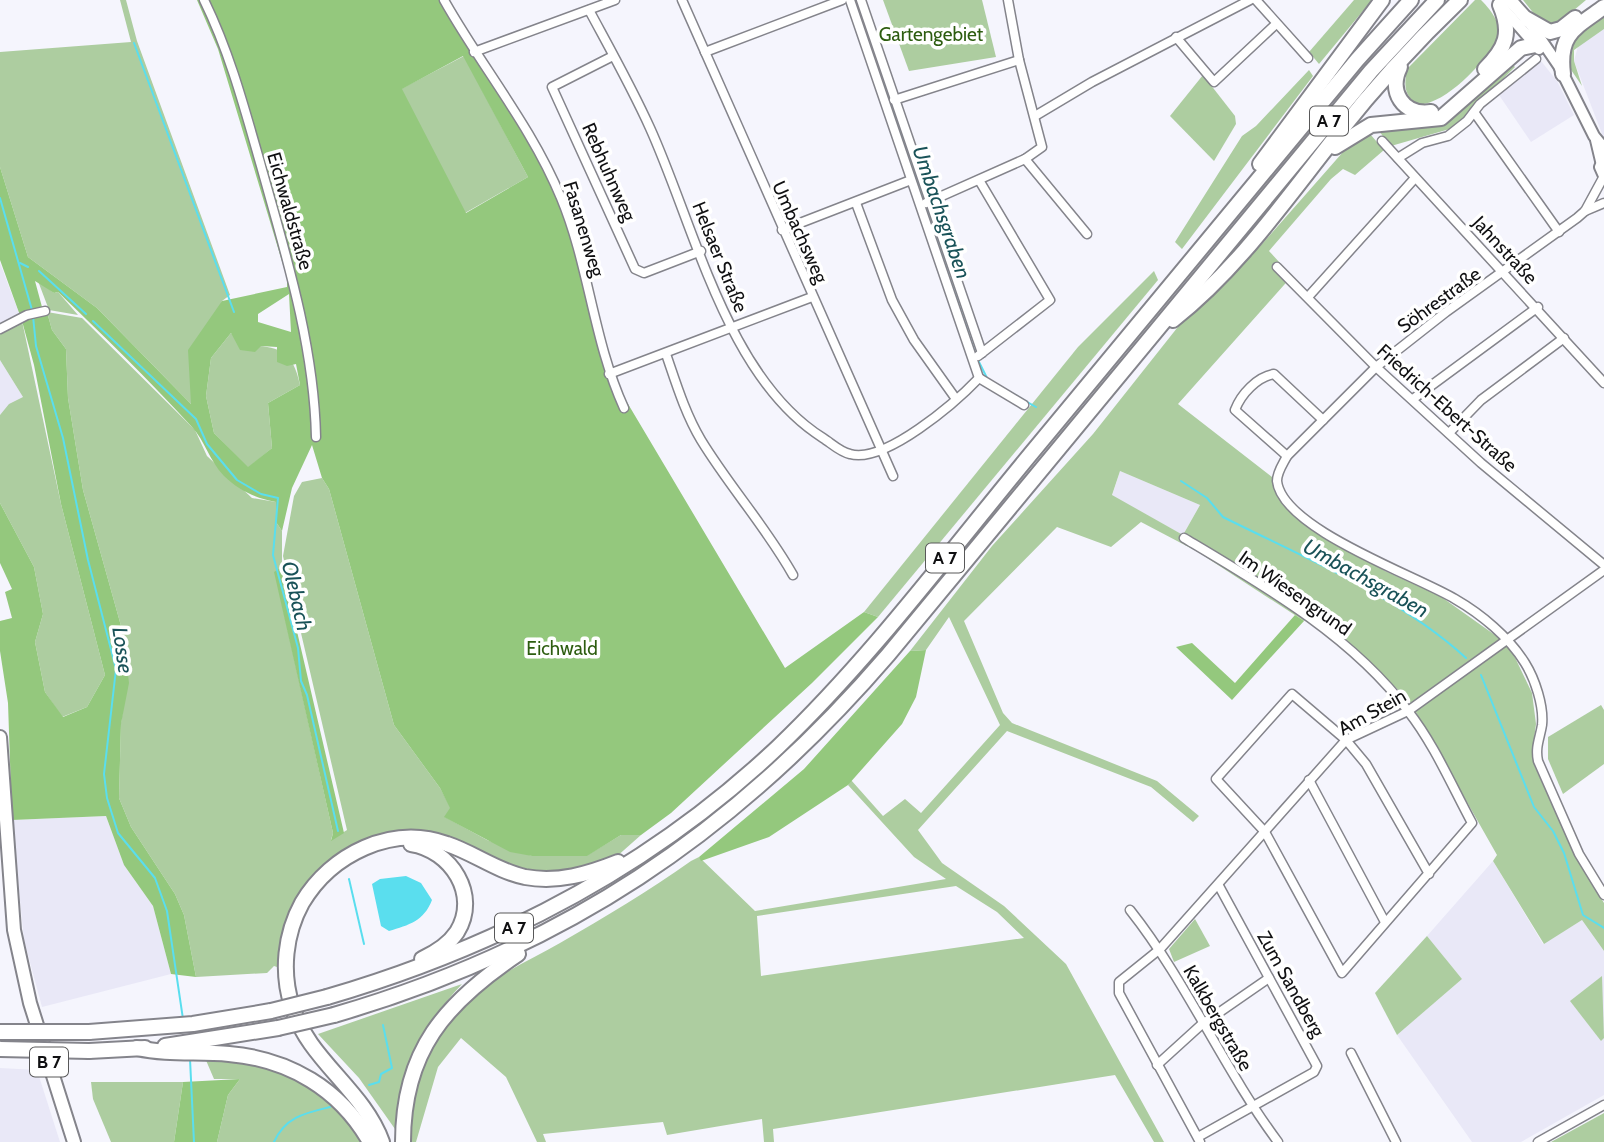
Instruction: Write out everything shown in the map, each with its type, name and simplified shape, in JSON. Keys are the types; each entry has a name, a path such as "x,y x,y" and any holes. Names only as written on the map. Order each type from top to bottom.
{"highway":[{"path":"1212,235 1289,121 1382,0"},
{"name":"A 7","path":"0,1032 89,1032 162,1027 271,1011 327,997 451,956 532,920 647,851 742,779 825,699 875,643 1212,235 1411,0"},
{"name":"A 7","path":"0,1049 159,1050 334,1015 458,973 565,922 686,846 762,786 816,735 897,644 1371,71 1437,0"},
{"path":"1153,335 1210,288 1254,240 1405,57 1460,0"},
{"path":"1527,19 1544,30 1557,31 1598,0"},
{"path":"1405,57 1395,80 1399,100 1415,112 1436,110 1459,93 1503,49 1508,29 1501,2"},
{"path":"1565,79 1561,53 1566,38 1604,7"},
{"path":"1308,172 1338,144 1363,129 1389,121 1430,121 1446,115 1521,48 1536,52"},
{"path":"382,1142 361,1102 304,1035 288,993 286,971 289,938 301,906 320,879 355,852 397,838 437,841 510,872 551,879 582,875 647,851"},
{"path":"371,984 436,951 451,938 460,925 465,906 460,880 443,857 427,848 409,844 387,846 367,852 339,868 323,882 305,909 292,949 291,982 303,1023 321,1051 365,1099 388,1142"},
{"path":"403,1142 410,1078 439,1021 479,981 565,922"},
{"path":"159,1050 226,1054 273,1061 311,1079 344,1106 370,1142"}],"main road":[{"path":"1501,2 1527,19 1565,79 1601,143 1603,160 1600,171 1604,176"},
{"path":"1501,2 1536,52 1565,79"},
{"name":"B 7","path":"0,737 14,930 30,1003 77,1142"}],"street":[{"name":"Eichwaldstraße","path":"204,0 230,59 295,283 315,407 316,437"},
{"name":"Fasanenweg","path":"444,0 539,153 562,199 609,374 624,408"},
{"path":"474,52 615,0"},
{"name":"Umbachsweg","path":"682,0 782,230 894,475"},
{"path":"705,52 842,0"},
{"path":"850,0 911,180 925,204"},
{"path":"862,0 925,204 977,356 979,378 1024,405"},
{"path":"925,204 1026,159 1042,147 1019,60 1008,0"},
{"path":"1035,116 1176,37 1250,0"},
{"path":"1256,0 1308,58"},
{"name":"Helsaer Straße","path":"589,10 650,127 746,358 781,404 813,432 850,454 863,455 926,428 979,378"},
{"path":"1176,37 1214,82 1276,24"},
{"path":"1398,158 1422,143 1448,136 1536,52"},
{"name":"Rebhuhnweg","path":"613,56 552,87 635,269 644,274 701,251"},
{"path":"894,100 1019,60"},
{"path":"1474,112 1559,232"},
{"name":"Jahnstraße","path":"1382,141 1538,307 1604,383"},
{"path":"1026,159 1087,234"},
{"name":"Söhrestraße","path":"1585,211 1604,176"},
{"path":"1308,297 1415,178"},
{"path":"782,230 911,180"},
{"path":"977,356 1050,300 979,180"},
{"path":"856,203 892,300 914,340 956,399"},
{"name":"Söhrestraße","path":"1287,456 1376,367 1446,312 1505,272 1585,211 1604,203"},
{"name":"Friedrich-Ebert-Straße","path":"1277,267 1376,367 1604,568"},
{"path":"609,374 812,297"},
{"path":"1413,399 1538,307"},
{"path":"0,329 27,315 45,311"},
{"path":"1449,433 1481,400 1564,338"},
{"path":"666,354 685,408 702,441 763,525 793,575"},
{"path":"1323,419 1274,374 1264,376 1239,398 1235,410 1287,456 1277,475 1280,491 1297,513 1385,567 1455,599 1508,642 1526,664 1537,692 1542,722 1535,749 1538,761 1579,854 1604,895"},
{"name":"Im Wiesengrund","path":"1184,538 1325,629 1408,711 1472,822 1429,874"},
{"name":"Am Stein","path":"1157,1065 1118,987 1123,978 1160,949 1219,886 1346,740 1408,711 1508,642 1604,568"},
{"path":"1292,694 1346,740 1366,764 1429,874 1342,972 1265,832 1216,779 1292,694"},
{"path":"1309,780 1385,922"},
{"name":"Zum Sandberg","path":"1219,886 1317,1066 1314,1072 1252,1107"},
{"name":"Kalkbergstraße","path":"1130,910 1160,949 1252,1107 1279,1142"},
{"path":"1252,1107 1199,1140 1157,1065 1202,1024 1269,978"},
{"path":"1351,1053 1396,1142"},
{"path":"1538,1142 1604,1105"}],"shaded area":[{"path":"1604,29 1604,139 1574,61 1578,46"},
{"path":"1541,61 1557,81 1574,115 1531,142 1499,95"},
{"path":"0,263 22,321 0,333"},
{"path":"0,360 23,397 9,405 0,415"},
{"path":"1120,471 1200,505 1183,535 1112,496"},
{"path":"106,816 124,865 153,906 171,974 42,1007 24,940 12,820"},
{"path":"1493,861 1543,944 1582,920 1604,951 1604,1095 1521,1142 1472,1142 1397,1035 1462,979 1427,936"},
{"path":"0,1068 37,1070 60,1142 0,1142"}],"green space":[{"path":"120,0 126,0 137,41 230,295 222,301 192,405 97,308 28,257 0,167 0,52 131,42"},
{"name":"Eichwald","path":"197,0 446,0 563,198 612,377 785,668 864,612 878,617 812,683 671,813 641,835 621,835 587,856 532,856 510,852 444,817 450,808 440,788 394,725 329,489 322,478 312,445 292,488 282,531 276,522 276,502 248,493 224,476 196,432 159,392 58,292 54,293 35,281 52,330 66,349 68,398 83,490 123,633 129,683 121,724 119,798 131,827 175,894 184,915 196,977 171,974 153,906 124,865 106,816 12,820 8,703 0,651 0,621 12,618 5,592 12,589 0,563 0,503 34,567 43,614 35,642 45,692 63,717 87,707 105,675 61,504 34,365 22,321 0,260 0,167 28,257 97,308 191,404 188,350 222,301 287,287 287,278 218,49","holes":["463,56 528,177 466,213 402,89","289,294 291,332 258,322 258,314","231,333 240,350 255,352 261,346 277,347 277,362 287,366 296,364 300,385 268,403 272,448 248,467 214,433 206,396 211,358"]},
{"name":"Gartengebiet","path":"883,0 982,0 996,57 909,71"},
{"path":"1354,0 1372,0 1319,64 1309,52"},
{"path":"1475,0 1481,0 1496,19 1499,43 1452,90 1418,105 1406,90 1407,69"},
{"path":"1523,0 1586,0 1561,21 1550,25 1539,20"},
{"path":"1604,12 1604,29 1574,50 1574,61 1582,86 1565,61 1574,34"},
{"path":"464,56 528,177 465,213 401,89"},
{"path":"1510,62 1515,67 1453,128 1391,146 1378,130 1437,124"},
{"path":"1309,70 1313,76 1182,249 1175,242 1242,136 1256,126"},
{"path":"1203,75 1235,116 1236,124 1214,161 1170,116"},
{"path":"1370,134 1384,150 1355,175 1343,169 1331,179 1269,251 1292,276 1178,404 1272,477 1279,497 1294,516 1385,571 1440,596 1509,645 1532,693 1536,724 1532,755 1535,767 1576,858 1604,903 1604,951 1582,920 1544,944 1493,861 1497,855 1409,700 1331,628 1310,614 1304,621 1198,552 1141,522 1111,547 1057,527 964,621 1003,713 1012,723 1157,781 1199,816 1193,822 1151,787 1007,731 918,830 942,863 1004,906 1066,964 1164,1142 1154,1142 1115,1075 773,1129 774,1142 764,1142 762,1119 667,1135 663,1122 543,1134 546,1142 537,1142 506,1077 461,1038 438,1067 416,1142 409,1142 414,1101 426,1062 446,1026 474,995 494,980 610,914 699,857 755,911 946,879 914,857 848,785 851,780 883,816 905,799 921,813 1000,725 949,617 926,650 910,651 992,546 1093,434 1181,323 1262,244 1343,152","holes":["1120,471 1200,505 1183,535 1112,495","956,886 997,912 1024,938 761,976 757,916"]},
{"path":"1154,271 1158,280 878,617 864,612 1078,347"},
{"path":"38,281 54,293 58,292 78,315 49,310"},
{"path":"47,312 82,318 195,430 207,456 252,498 276,502 276,522 282,531 282,567 275,573 333,833 331,840 347,830 283,556 294,496 302,482 322,478 329,489 394,725 440,788 451,808 445,817 487,840 532,856 586,856 621,835 641,835 615,858 600,865 541,875 396,835 317,879 283,969 274,966 267,973 196,977 184,915 175,894 131,827 119,798 121,723 129,669 123,633 83,490 68,398 66,349 52,330"},
{"path":"22,321 61,504 105,675 87,707 62,717 45,692 35,642 43,614 34,567 0,503 0,415 9,404 23,397 0,360 0,333"},
{"path":"231,333 240,344 272,348 287,356 297,372 300,385 268,403 272,448 248,468 214,433 206,396 211,358"},
{"path":"282,567 344,833 331,841 333,833 274,572"},
{"path":"1295,615 1304,621 1232,700 1176,647 1192,643 1235,683"},
{"path":"926,650 916,697 902,724 848,785 769,837 701,861 699,857 804,769 910,651"},
{"path":"1601,705 1604,710 1604,764 1563,794 1548,759 1548,737"},
{"path":"1195,919 1210,946 1174,962 1169,949"},
{"path":"1427,936 1462,979 1397,1035 1375,993"},
{"path":"1602,976 1604,1038 1601,1041 1570,1001"},
{"path":"462,984 435,1017 416,1051 403,1087 395,1129 359,1078 318,1034"},
{"path":"205,1058 266,1064 300,1079 336,1107 363,1142 217,1142 228,1095 240,1079 214,1079"},
{"path":"240,1079 228,1095 217,1142 174,1142 183,1082"},
{"path":"91,1082 183,1082 174,1142 111,1142 93,1099"},
{"path":"1604,1113 1604,1142 1551,1142"}],"water":[{"path":"406,876 421,883 432,900 420,917 389,931 381,926 372,884 380,879"}],"waterway":[{"name":"Umbachsgraben","path":"855,0 858,12"},
{"path":"134,43 234,312"},
{"name":"Umbachsgraben","path":"883,83 923,200"},
{"name":"Losse","path":"0,198 32,310"},
{"name":"Umbachsgraben","path":"925,206 975,353"},
{"name":"Olebach","path":"20,263 28,267"},
{"name":"Olebach","path":"39,271 86,314"},
{"name":"Losse","path":"33,316 36,346 63,438 88,560 116,669 104,774 107,798 118,833 155,878 167,911 183,1019"},
{"name":"Olebach","path":"93,321 196,419 207,444 237,480 261,494 278,498 273,555 298,648 301,681 307,695 338,831"},
{"name":"Umbachsgraben","path":"977,358 987,378"},
{"name":"Umbachsgraben","path":"994,383 1036,407"},
{"name":"Umbachsgraben","path":"1181,481 1207,498 1223,517 1381,597 1439,636 1466,658"},
{"name":"Umbachsgraben","path":"1481,675 1534,807 1553,831 1564,853 1583,915 1604,928"},
{"name":"Olebach","path":"349,879 364,944"},
{"name":"Olebach","path":"369,1085 379,1082 381,1074 392,1068 383,1025"},
{"name":"Losse","path":"190,1059 194,1142"},
{"name":"Olebach","path":"274,1142 284,1127 297,1117 330,1107"}]}
